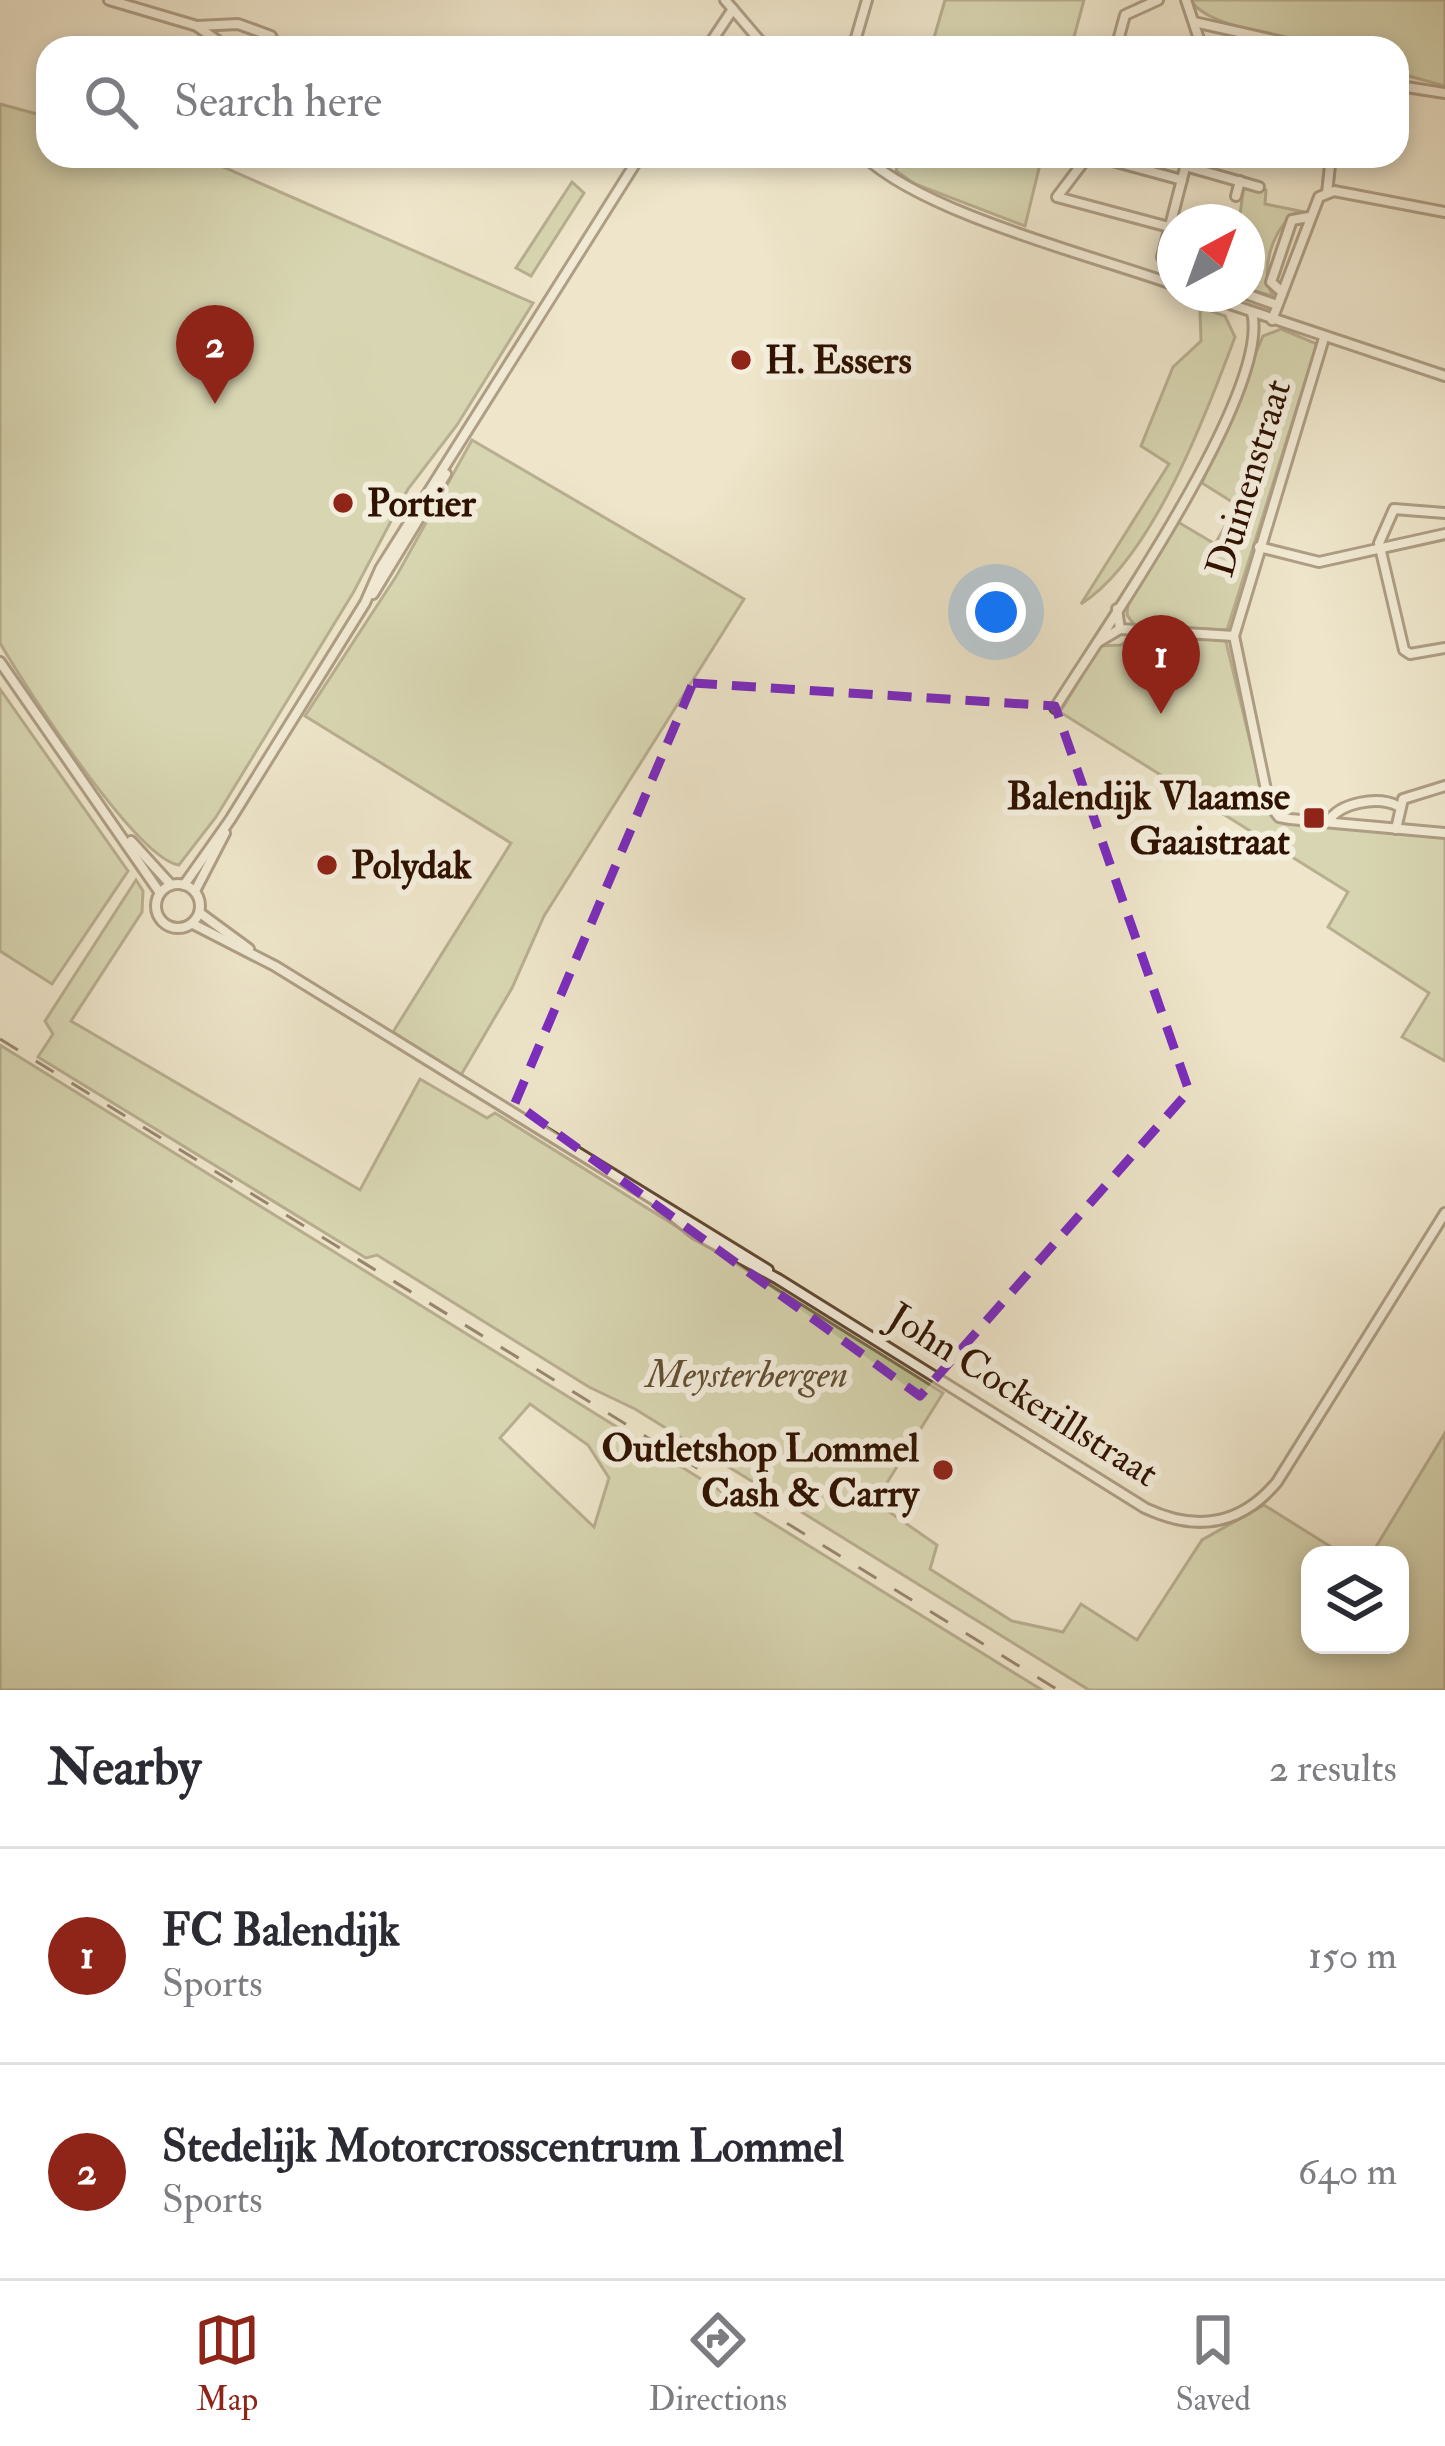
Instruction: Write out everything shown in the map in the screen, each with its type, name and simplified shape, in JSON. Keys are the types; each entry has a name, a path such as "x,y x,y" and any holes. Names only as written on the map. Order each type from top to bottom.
{"street":[{"path":"110,0 197,26 211,36"},
{"path":"164,16 168,0"},
{"path":"724,0 756,36"},
{"path":"856,36 866,0"},
{"path":"1120,36 1130,10 1157,0"},
{"path":"1186,0 1198,36"},
{"path":"715,36 733,9"},
{"path":"1193,22 1256,36"},
{"path":"197,26 238,24 271,36"},
{"path":"1409,87 1445,93"},
{"path":"184,884 230,820 365,603 380,569 633,168"},
{"path":"881,168 916,192 1157,279"},
{"path":"1081,168 1057,196 1157,224"},
{"path":"1136,168 1182,180"},
{"path":"1175,204 1185,168"},
{"path":"1204,168 1259,187"},
{"path":"1272,320 1309,218 1327,193 1330,168"},
{"path":"1235,196 1240,182"},
{"path":"1327,193 1445,212"},
{"path":"1282,292 1271,282 1292,220 1309,218"},
{"path":"1152,277 1157,271"},
{"path":"1265,301 1277,305"},
{"path":"1055,708 1223,426 1254,342 1252,313 1445,376"},
{"name":"Duinenstraat","path":"1324,338 1234,635 1270,809 1279,817 1445,833"},
{"path":"1445,513 1394,509 1386,519 1381,549 1404,650 1410,654 1445,648"},
{"path":"1258,548 1310,562 1445,535"},
{"path":"1096,642 1120,628 1117,609"},
{"name":"Duinenstraat","path":"1120,628 1234,635"},
{"path":"0,662 118,826 160,893"},
{"path":"1396,829 1398,806 1414,793 1445,786"},
{"path":"1328,822 1339,809 1384,800 1398,806"},
{"path":"195,891 184,884 160,893 156,907 160,920 172,928 193,924 200,913 195,891 230,820"},
{"path":"118,826 172,885"},
{"name":"John Cockerillstraat","path":"200,913 260,958"},
{"name":"John Cockerillstraat","path":"193,924 260,958 659,1205 699,1223 778,1279 1145,1508 1179,1522 1212,1524 1255,1504 1277,1482 1445,1213"}],"highlighted area":[{"path":"693,683 1055,706 1189,1091 920,1396 515,1103"}],"green space":[{"path":"945,0 1084,0 1074,36 934,36"},
{"path":"1191,0 1445,0 1445,86 1409,76 1409,36 1280,36 1203,12"},
{"path":"0,104 36,114 36,168 226,168 533,303 457,425 408,489 353,593 216,817 179,865 160,856 110,803 56,731 0,643"},
{"path":"1039,168 1025,226 915,184 896,171"},
{"path":"572,182 584,193 531,276 516,268"},
{"path":"1244,185 1266,190 1265,204 1241,204"},
{"path":"1265,204 1300,211 1283,226 1271,249 1267,274 1273,296 1265,294"},
{"path":"1200,312 1225,316 1235,337 1174,483 1131,554 1081,604 1169,464 1141,446 1173,367 1201,341"},
{"path":"1281,329 1317,344 1227,630 1135,626 1127,615 1128,602 1178,522 1215,544 1237,505 1202,483 1263,336"},
{"path":"472,440 744,599 544,916 512,988 461,1075 393,1032 511,843 305,716 397,575"},
{"path":"1133,637 1225,638 1267,811 1275,819 1445,838 1445,1061 1402,1037 1429,993 1328,927 1348,892 1060,712 1100,646 1121,645"},
{"path":"0,689 128,871 52,984 0,951"},
{"name":"Meysterbergen","path":"136,880 143,891 142,912 71,1021 360,1190 420,1079 487,1118 495,1113 943,1393 875,1502 937,1545 930,1569 1012,1621 1063,1632 1081,1604 1137,1640 1202,1540 1264,1505 1330,1546 1301,1546 1301,1654 1409,1654 1409,1546 1376,1546 1445,1433 1445,1690 1089,1690 635,1409 589,1387 377,1255 366,1258 38,1057 53,1034 45,1021"},
{"path":"0,1045 1042,1690 0,1690","holes":["530,1404 588,1445 609,1478 594,1527 500,1438"]}],"railway":[{"path":"0,1039 1058,1690"}],"place":[{"name":"H. Essers","path":"741,360"},
{"name":"Stedelijk Motorcrosscentrum Lommel","path":"215,404"},
{"name":"Portier","path":"343,503"},
{"name":"FC Balendijk","path":"1161,714"},
{"name":"Balendijk Vlaamse Gaaistraat","path":"1314,818"},
{"name":"Polydak","path":"327,865"},
{"name":"Outletshop Lommel Cash & Carry","path":"943,1470"}]}
